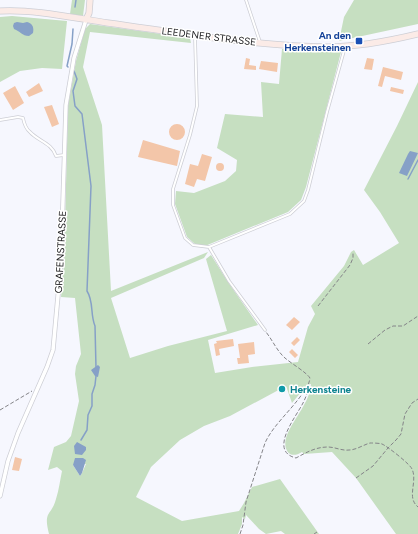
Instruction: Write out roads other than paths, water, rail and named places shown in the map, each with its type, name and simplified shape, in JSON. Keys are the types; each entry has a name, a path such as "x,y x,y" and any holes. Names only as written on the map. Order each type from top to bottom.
{"street":[{"name":"GRAFENSTRASSE","path":"0,496 11,454 53,350 61,264 66,105 74,58 88,13 90,0"},
{"name":"LEEDENER STRASSE","path":"0,11 27,12 260,43 345,46 398,39 418,34"}],"lane":[{"path":"246,0 260,43"},
{"path":"195,35 197,106 190,135 173,189 173,205 185,238 193,245 209,247 290,214 304,201 345,46"},
{"path":"0,120 18,117 22,118 29,132 50,146 56,156 64,155"},
{"path":"209,247 229,281 265,330"}],"water":[{"path":"27,22 31,24 33,27 33,33 27,36 14,29 14,23"},
{"path":"410,151 418,153 407,176 399,173"},
{"path":"98,365 100,367 98,377 95,376 91,370"},
{"path":"77,442 86,447 86,450 82,455 75,454 74,446"},
{"path":"75,458 83,458 86,460 80,476 73,465"}],"waterway":[{"path":"75,7 76,0"},
{"path":"68,67 73,29"},
{"path":"74,71 77,79 73,91 75,106 82,114 91,186 87,291 95,326 96,368"},
{"path":"408,179 418,160"},
{"path":"81,440 87,430 88,415 92,406 92,394 96,376"}],"place":[{"name":"An den Herkensteinen","path":"359,41"},
{"name":"Herkensteine","path":"282,389"}]}
